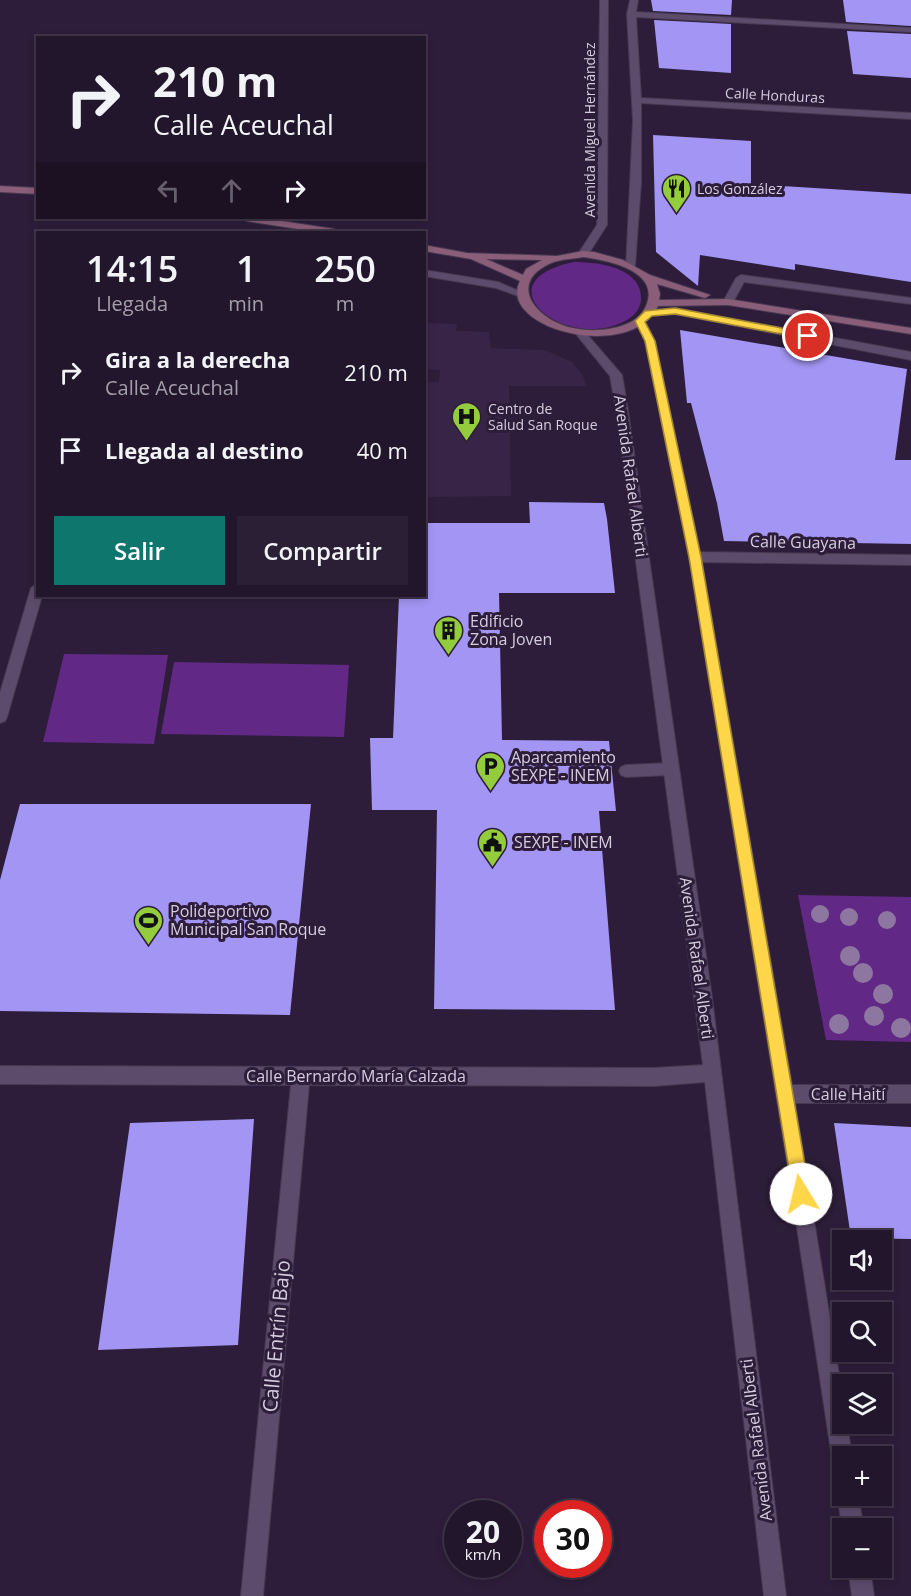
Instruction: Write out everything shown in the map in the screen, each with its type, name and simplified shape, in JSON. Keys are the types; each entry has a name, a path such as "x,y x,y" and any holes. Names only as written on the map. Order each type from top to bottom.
{"street":[{"name":"Avenida Miguel Hernández","path":"583,254 602,225 604,0"},
{"path":"630,266 636,204 637,100 631,14 634,0"},
{"path":"631,14 911,30"},
{"name":"Calle Honduras","path":"637,100 911,116"},
{"path":"0,189 36,191"},
{"path":"252,219 328,231"},
{"path":"426,248 467,256 558,257 583,254 616,259 630,266 646,278 652,286 648,313 650,341 695,557 785,1094 840,1446"},
{"path":"467,256 525,279"},
{"path":"558,257 544,262 525,279 521,294 526,308 539,320 558,329 581,334 613,332 648,313 728,302"},
{"path":"426,273 498,285 521,294"},
{"path":"646,278 728,302 911,331"},
{"path":"728,302 741,278 911,301"},
{"path":"648,313 675,311 911,356"},
{"name":"Avenida Rafael Alberti","path":"581,334 616,375 704,998 711,1073 775,1596"},
{"name":"Calle Guayana","path":"695,557 911,561"},
{"path":"0,717 36,595"},
{"path":"626,771 670,769"},
{"name":"Calle Bernardo María Calzada","path":"0,1075 654,1077 711,1073"},
{"name":"Calle Entrín Bajo","path":"252,1596 301,1076"},
{"name":"Calle Haití","path":"785,1094 911,1094"},
{"path":"860,1578 863,1596"}],"shaded area":[{"path":"574,262 606,265 627,273 640,289 639,308 621,323 598,329 575,328 555,321 540,310 532,297 534,283 547,271"},
{"name":"Centro de Salud San Roque","path":"426,323 457,324 456,331 489,332 491,348 545,350 572,362 583,376 586,386 509,386 511,496 426,497 426,382 439,382 440,370 426,369"},
{"path":"64,654 168,655 154,744 43,742"},
{"path":"174,662 349,665 344,737 161,734"},
{"path":"798,895 911,897 911,1042 826,1040"}],"building":[{"path":"651,0 732,0 731,15 653,11"},
{"path":"843,0 911,0 911,26 846,22"},
{"path":"654,20 731,24 731,73 659,68"},
{"path":"847,31 911,34 911,78 853,74"},
{"path":"653,135 751,141 751,184 911,194 911,282 795,264 795,270 700,255 698,286 656,252"},
{"path":"680,330 907,369 895,460 911,460 911,544 724,541 717,503 691,403 687,403"},
{"path":"529,502 604,503 615,593 499,593 502,740 609,741 616,811 599,811 615,1010 434,1009 437,810 372,810 370,738 393,738 399,597 426,597 426,523 530,523"},
{"name":"Polideportivo Municipal San Roque","path":"20,804 311,804 290,1015 0,1011 0,880"},
{"path":"254,1119 238,1345 98,1350 130,1123"},
{"path":"834,1123 911,1127 911,1239 892,1239 892,1230 850,1230"}],"place":[{"name":"Los González","path":"676,214"},
{"name":"Centro de Salud San Roque","path":"467,442"},
{"name":"Edificio Zona Joven","path":"449,656"},
{"name":"Aparcamiento SEXPE - INEM","path":"490,792"},
{"name":"SEXPE - INEM","path":"493,868"},
{"name":"Polideportivo Municipal San Roque","path":"149,946"}],"route":[{"path":"801,1194 695,557 650,341 640,321 649,313 675,311 808,336"}]}
